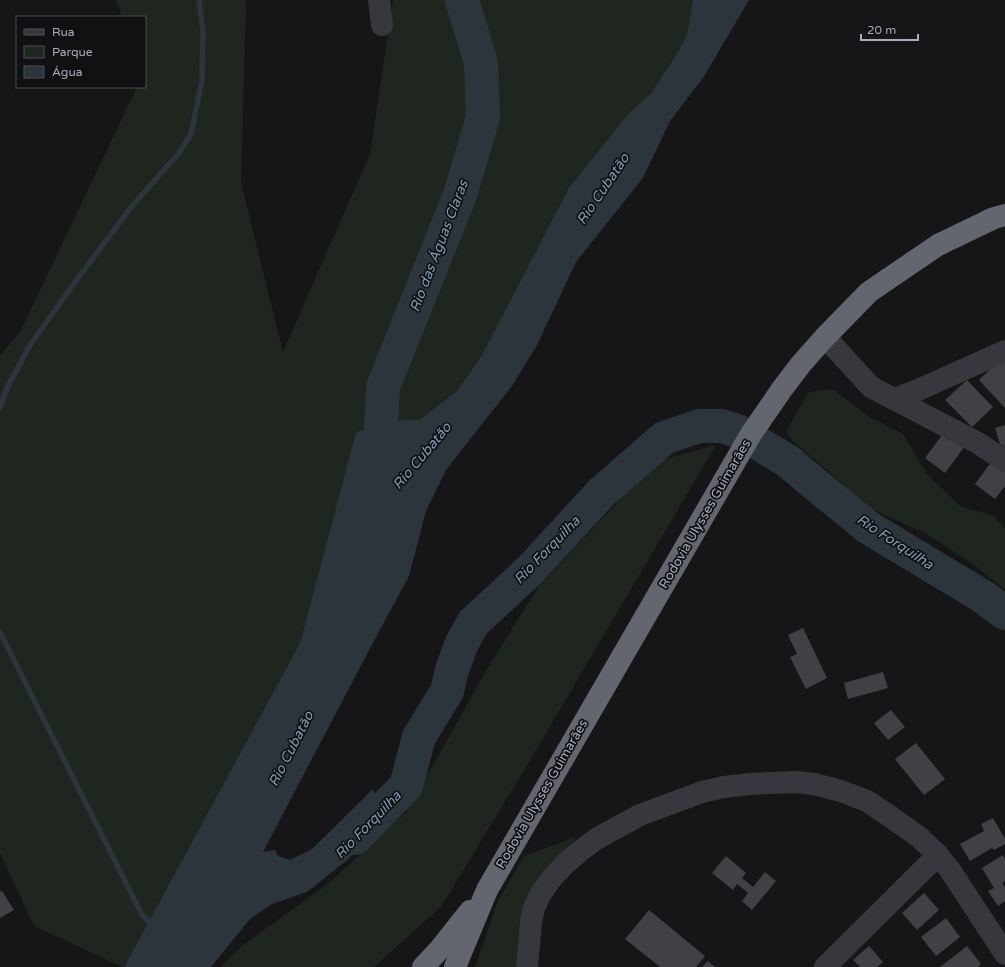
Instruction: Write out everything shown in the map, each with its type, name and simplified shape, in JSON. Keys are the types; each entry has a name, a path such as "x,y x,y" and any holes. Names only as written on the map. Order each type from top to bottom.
{"highway":[{"name":"Rodovia Ulysses Guimarães","path":"455,967 487,890 751,434 782,389 801,364 825,337 869,292 938,245 994,218 1005,215"},
{"name":"Rodovia Ulysses Guimarães","path":"423,967 439,950 487,890"}],"street":[{"path":"379,0 382,25"},
{"path":"825,337 871,387 978,442 1005,461"},
{"path":"895,399 1005,351"},
{"path":"527,967 531,922 534,908 540,894 551,879 566,863 596,839 640,815 702,792 724,787 750,784 796,782 814,784 841,791 867,802 919,837 938,855 950,870 1005,954"},
{"path":"825,967 938,855"}],"green space":[{"path":"116,0 246,0 241,182 283,352 370,154 393,0 693,0 687,34 678,52 651,93 629,113 481,357 456,392 419,420 403,420 356,432 300,643 124,967 34,926 0,853 0,355 20,332 137,88 146,88 146,16 122,16"},
{"path":"833,389 868,416 903,434 927,474 960,506 994,516 1005,529 1005,590 974,565 925,533 865,506 842,483 793,441 786,431 809,392"},
{"path":"716,445 529,762 441,907 374,967 220,967 242,946 330,882 407,811 490,664 539,586 655,462"},
{"path":"578,836 548,867 530,900 518,940 517,967 475,967 497,903 524,856"}],"water":[{"name":"Rio Cubatão","path":"693,0 749,0 703,78 670,121 643,178 576,262 537,345 512,386 446,470 426,511 409,576 263,852 275,850 278,856 290,860 312,849 372,790 396,813 346,861 307,892 272,904 250,919 211,967 124,967 300,643 356,432 403,420 419,420 456,392 481,357 569,188 629,113 651,93 678,52 687,34"}],"building":[{"path":"1002,358 1005,362 1005,408 979,380"},
{"path":"967,380 993,407 972,427 945,400"},
{"path":"1005,425 1005,447 1000,444 995,428"},
{"path":"945,431 965,446 945,473 925,458"},
{"path":"992,461 1005,471 1005,486 995,499 975,484"},
{"path":"803,628 827,678 806,689 790,657 797,654 788,635"},
{"path":"883,672 888,688 848,699 844,683"},
{"path":"891,710 905,727 888,740 874,723"},
{"path":"916,743 945,779 924,795 895,759"},
{"path":"993,818 1005,839 1005,844 994,850 992,848 970,861 960,844 984,831 981,824"},
{"path":"1003,855 1005,859 1005,881 1002,883 1005,887 1005,901 998,906 988,891 994,888 982,868"},
{"path":"726,856 746,873 742,878 753,887 765,872 776,881 752,910 742,901 748,893 737,884 733,890 712,873"},
{"path":"2,891 14,910 0,918 0,892"},
{"path":"924,893 939,910 917,930 902,913"},
{"path":"649,910 705,956 696,967 660,967 625,939"},
{"path":"946,918 960,937 936,956 921,937"},
{"path":"869,946 883,962 877,967 860,967 853,960"},
{"path":"967,946 981,964 978,967 940,967"},
{"path":"708,961 715,967 702,967"}],"waterway":[{"path":"0,408 7,388 30,345 132,206 179,153 191,134 202,80 203,32 199,0"},
{"name":"Rio das Águas Claras","path":"389,472 381,428 383,387 460,195 483,117 481,63 462,0"},
{"name":"Rio Forquilha","path":"355,838 406,786 419,737 447,691 452,670 461,645 473,623 530,570 602,492 664,438 699,426 721,426 738,431 789,462 869,528 982,596 1005,613"},
{"path":"0,632 142,915 154,927"}]}
